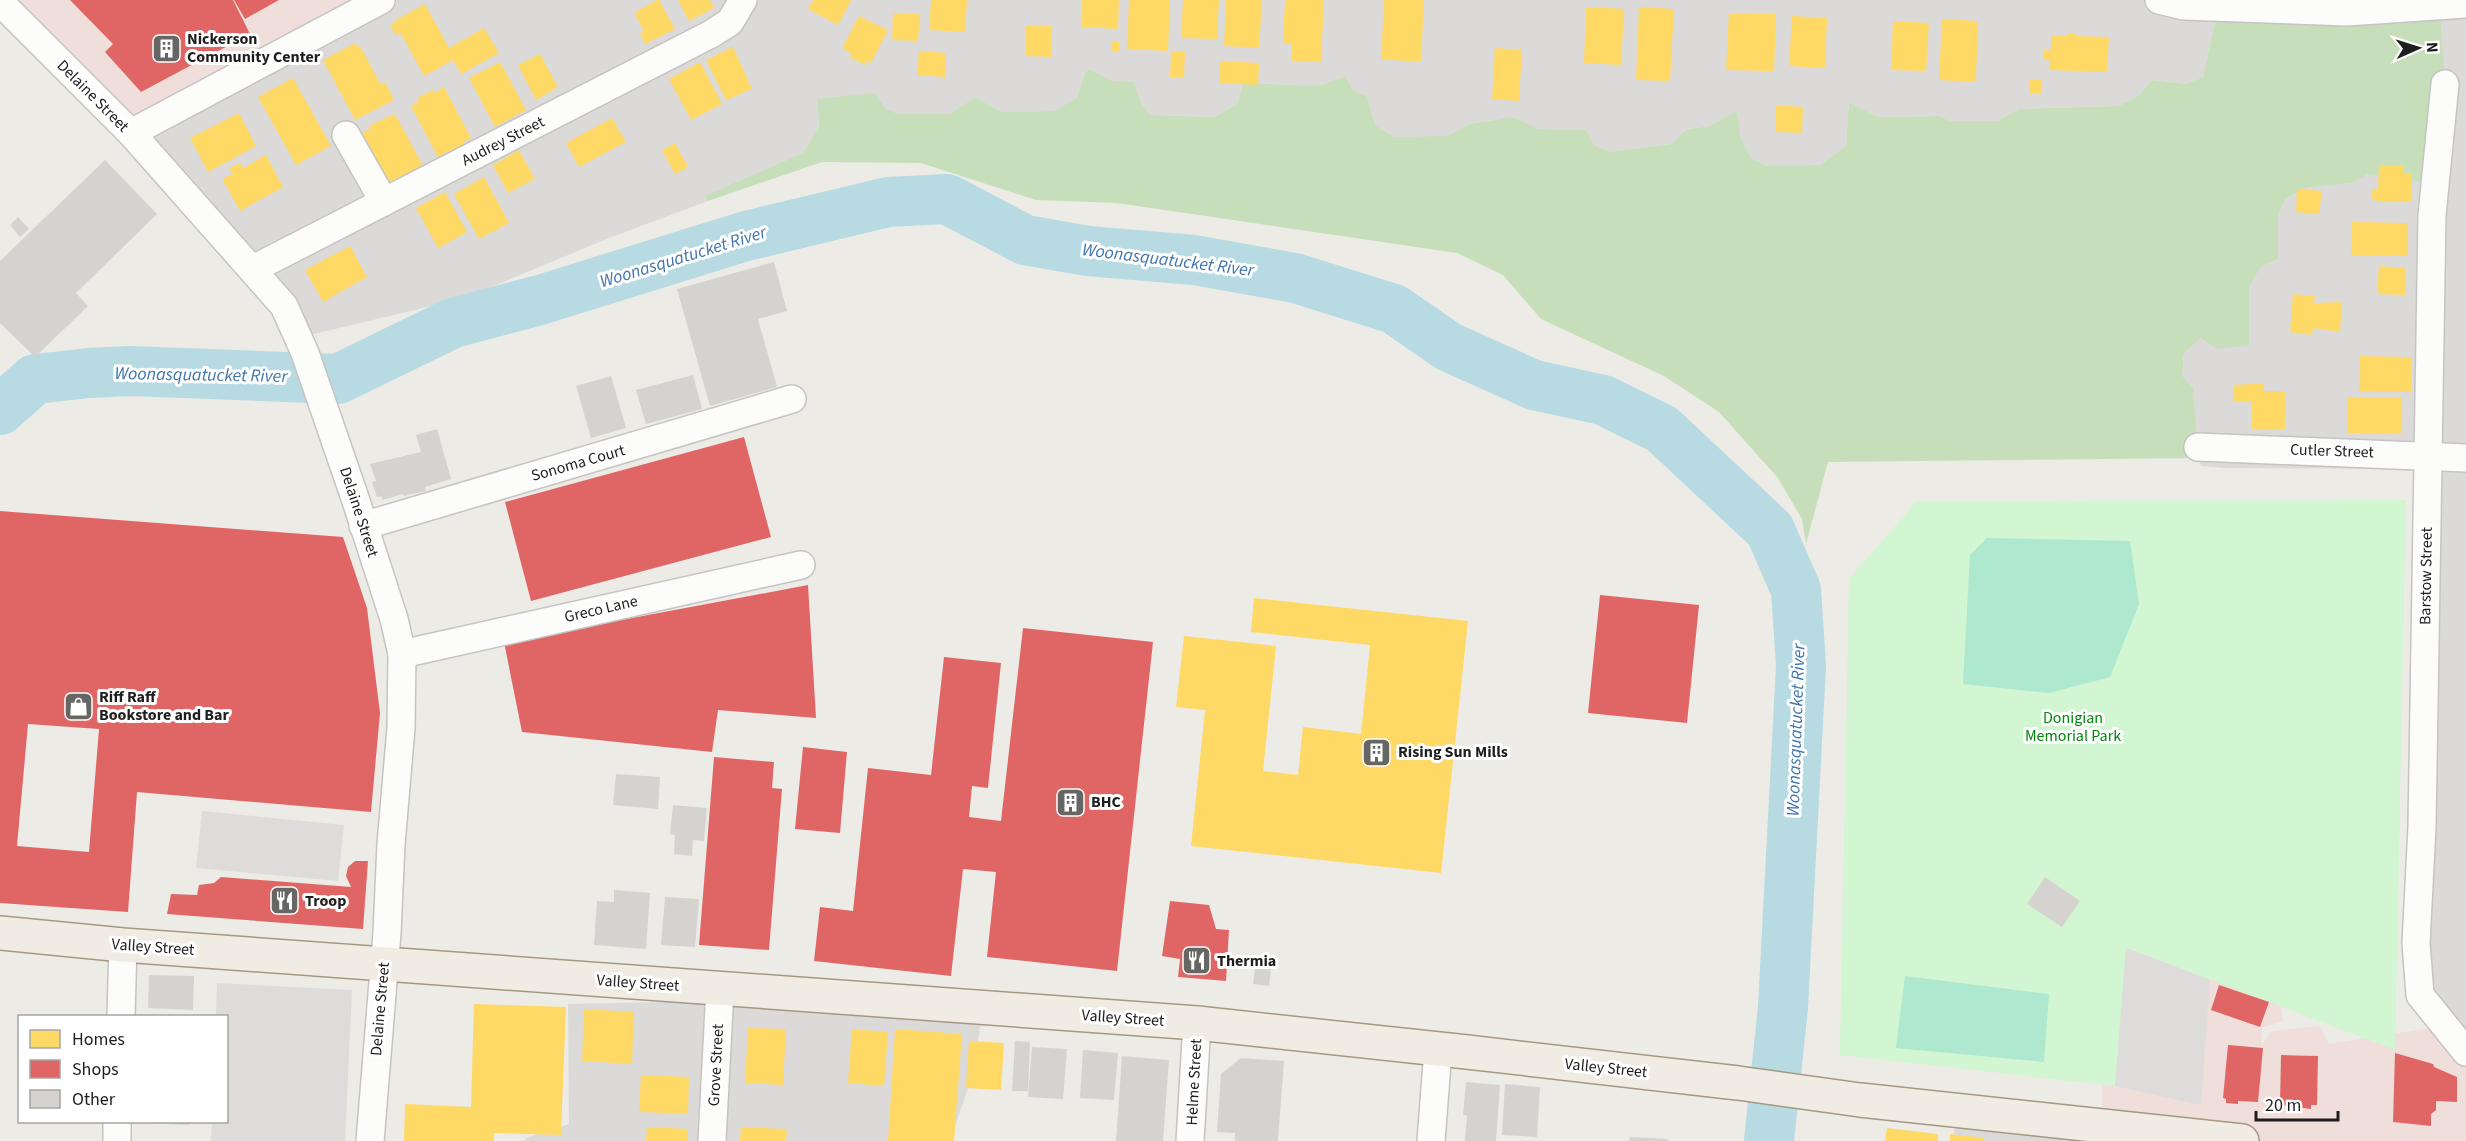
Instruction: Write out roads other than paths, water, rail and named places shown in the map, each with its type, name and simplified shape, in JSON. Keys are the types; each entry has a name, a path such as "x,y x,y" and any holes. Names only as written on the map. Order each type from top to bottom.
{"main road":[{"name":"Valley Street","path":"0,933 123,945 1197,1023 1738,1083 2108,1134 2242,1141"}],"street":[{"path":"131,133 381,0"},
{"name":"Audrey Street","path":"253,269 711,34 730,22 743,0"},
{"path":"2159,0 2184,6 2259,5 2347,12 2466,4"},
{"name":"Delaine Street","path":"0,2 131,133 284,306 294,325 323,405 394,619 402,654 402,728 390,844 384,963 370,1141"},
{"name":"Barstow Street","path":"2445,84 2432,215 2422,827 2416,943 2420,995 2466,1052"},
{"path":"346,135 384,202"},
{"name":"Sonoma Court","path":"363,526 792,399"},
{"name":"Cutler Street","path":"2198,447 2466,458"},
{"name":"Greco Lane","path":"402,654 801,565"},
{"path":"121,1015 123,945"},
{"name":"Grove Street","path":"712,1141 720,989"},
{"name":"Helme Street","path":"1191,1141 1197,1023"},
{"path":"1431,1141 1438,1050"},
{"path":"117,1123 117,1141"}],"waterway":[{"name":"Woonasquatucket River","path":"0,410 35,379 89,373 130,371 338,379 453,323 540,300 746,236 888,202 947,199 1025,240 1088,251 1194,260 1295,278 1394,309 1449,347 1534,385 1603,400 1662,429 1770,530 1796,590 1801,666 1783,1007 1769,1141"}],"place":[{"name":"Nickerson Community Center","path":"166,48"},
{"name":"Riff Raff Bookstore and Bar","path":"78,706"},
{"name":"Rising Sun Mills","path":"1377,752"},
{"name":"BHC","path":"1070,802"},
{"name":"Troop","path":"284,901"},
{"name":"Thermia","path":"1196,961"}],"park label":[{"name":"Donigian Memorial Park","path":"2073,727"}]}
